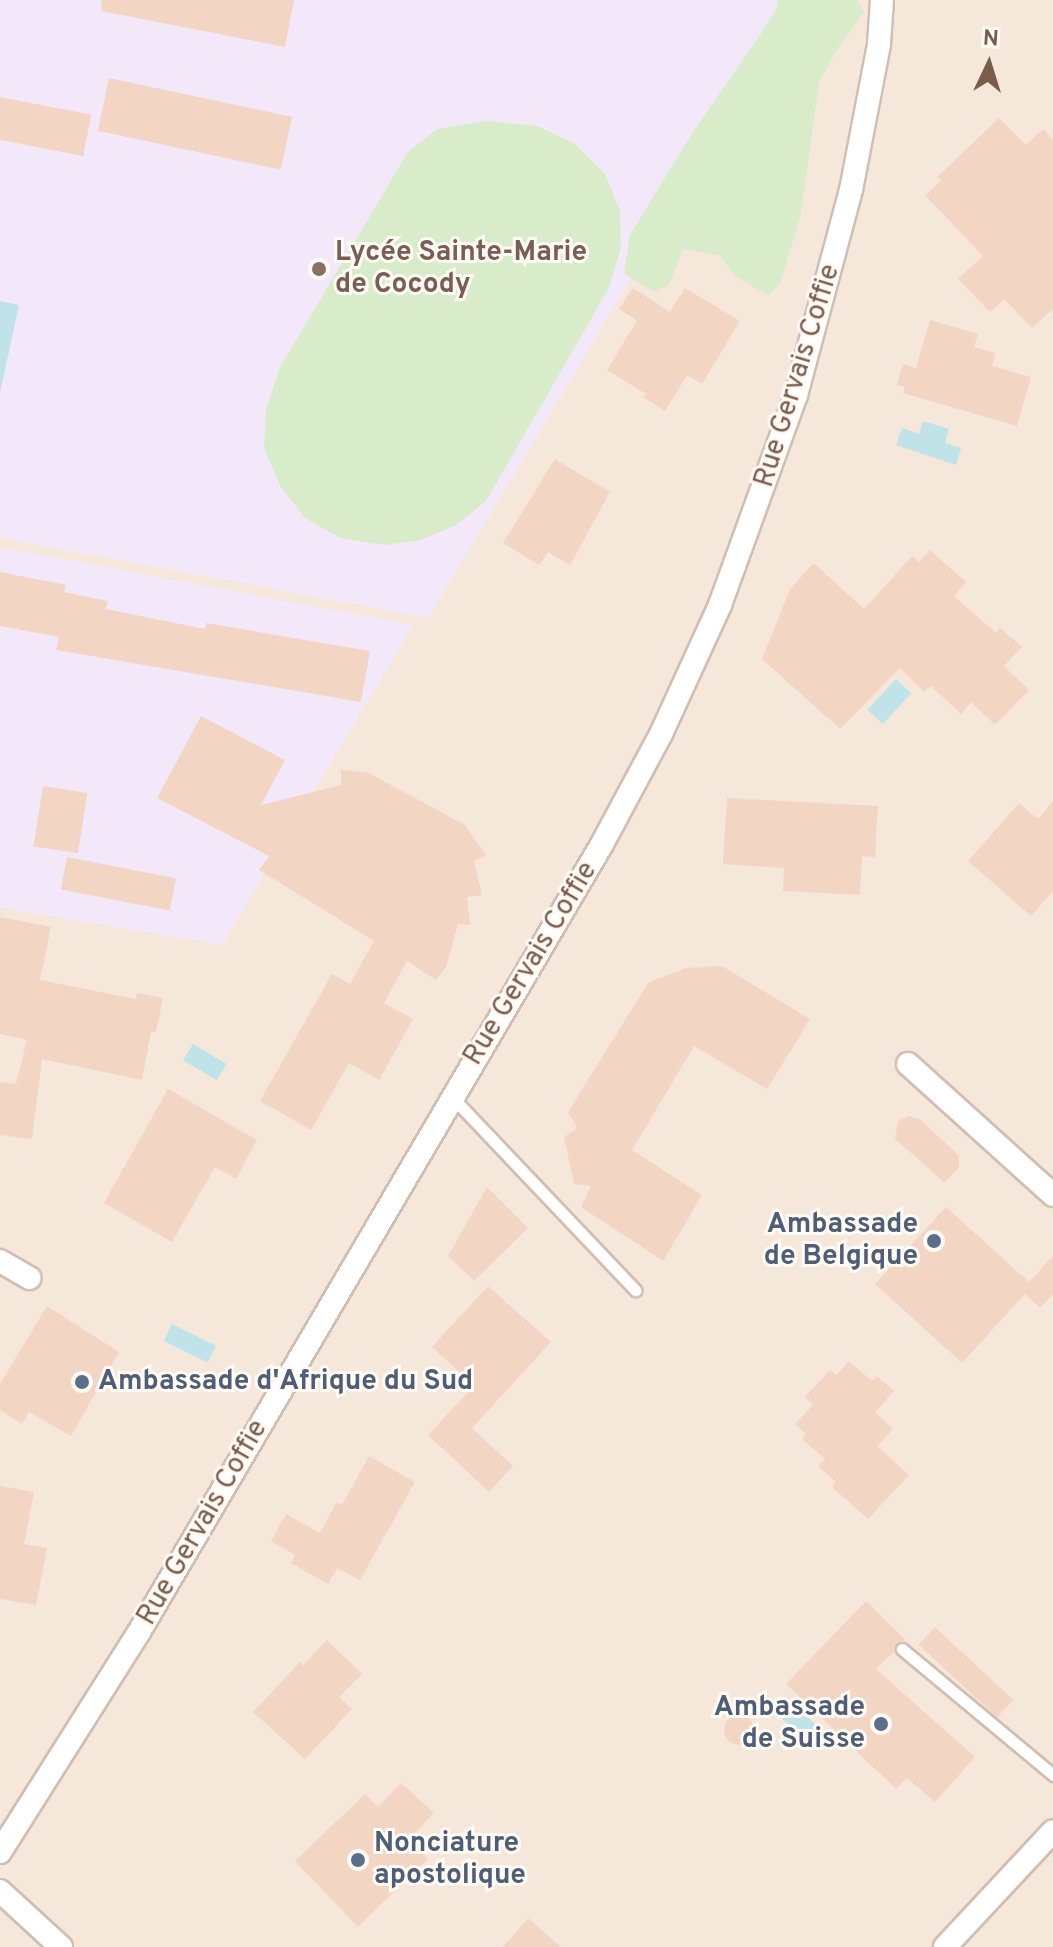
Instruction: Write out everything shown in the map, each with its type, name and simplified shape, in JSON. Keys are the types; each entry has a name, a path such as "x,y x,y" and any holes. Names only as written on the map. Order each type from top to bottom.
{"street":[{"name":"Rue Gervais Coffie","path":"0,1852 139,1632 602,844 661,734 720,605 796,395 830,274 866,119 879,44 882,0"},
{"path":"908,1064 1053,1195"},
{"path":"0,1261 29,1278"},
{"path":"945,1947 1053,1831"},
{"path":"0,1891 61,1947"}],"lane":[{"path":"453,1097 635,1290"},
{"path":"902,1649 1053,1775"}],"shaded area":[{"path":"0,0 1053,0 1053,1947 0,1947"},
{"name":"Lycée Sainte-Marie de Cocody","path":"0,0 798,0 428,618 0,538"},
{"path":"0,547 413,625 222,945 0,908"}],"green space":[{"path":"777,0 857,0 864,12 837,49 819,83 801,214 780,284 768,295 736,277 719,255 683,249 669,285 654,292 624,273 630,235 689,138 760,35 778,6"},
{"path":"486,121 537,126 575,144 605,174 620,211 621,247 609,288 486,501 456,525 421,540 384,545 340,538 305,518 280,486 264,448 266,409 280,367 408,152 437,129"}],"water":[{"path":"0,301 19,305 0,393"},
{"path":"923,421 949,429 945,443 961,448 956,465 896,445 902,428 919,434"},
{"path":"896,679 911,693 883,724 867,710"},
{"path":"193,1044 226,1064 217,1080 183,1060"},
{"path":"172,1324 216,1345 208,1363 164,1341"},
{"path":"794,1705 827,1735 815,1748 782,1718"}],"building":[{"path":"102,0 294,0 285,47 101,11"},
{"path":"109,78 292,117 281,170 98,131"},
{"path":"0,97 91,115 83,156 0,140"},
{"path":"999,118 1026,145 1043,129 1053,140 1053,309 1032,328 1004,299 990,312 958,279 983,256 925,195 941,181 937,177"},
{"path":"633,288 670,312 685,288 740,321 702,384 687,375 665,411 643,397 646,394 607,370 637,321 619,309"},
{"path":"930,320 978,334 974,347 995,353 992,366 1031,377 1017,426 903,393 905,387 897,385 903,364 916,368"},
{"path":"555,459 610,492 570,565 548,552 539,565 503,543"},
{"path":"930,550 966,582 954,596 996,633 1000,628 1022,647 1004,666 1029,690 995,725 971,702 961,714 931,686 924,692 900,668 840,729 762,659 790,589 814,563 864,609 912,556 919,562"},
{"path":"0,572 66,585 64,592 108,601 106,609 205,629 206,623 370,651 361,702 56,650 59,637 0,626"},
{"path":"201,716 285,760 261,805 341,785 341,770 367,772 465,825 486,855 474,861 482,895 467,897 470,925 458,924 446,967 436,980 407,961 384,1003 413,1019 379,1080 349,1063 311,1130 260,1101 332,974 350,984 374,941 259,870 269,856 157,798"},
{"path":"43,786 87,793 78,853 33,846"},
{"path":"727,798 878,806 875,857 862,856 860,895 783,891 784,868 723,864"},
{"path":"1053,801 1053,891 1031,916 968,861 1019,803 1038,819"},
{"path":"67,857 176,878 170,911 61,889"},
{"path":"0,917 51,927 40,980 136,999 137,993 163,998 156,1032 151,1032 142,1080 42,1059 32,1139 0,1135 0,1082 16,1084 27,1040 0,1034"},
{"path":"722,966 810,1019 767,1089 694,1046 632,1150 702,1195 663,1261 581,1207 591,1186 574,1184 564,1137 577,1128 568,1112 649,982 686,968"},
{"path":"168,1089 257,1140 236,1179 215,1167 172,1242 104,1203"},
{"path":"909,1116 921,1120 959,1156 959,1168 944,1182 895,1139 898,1121"},
{"path":"487,1187 528,1228 474,1281 448,1256"},
{"path":"946,1207 1029,1282 1053,1256 1053,1294 1040,1308 1025,1294 962,1363 875,1284"},
{"path":"488,1286 551,1342 472,1428 513,1466 489,1492 428,1435 474,1386 432,1347"},
{"path":"47,1306 119,1352 71,1436 29,1412 22,1424 0,1410 0,1384"},
{"path":"849,1361 872,1381 877,1376 894,1391 875,1412 893,1429 877,1446 909,1475 868,1519 832,1487 836,1482 818,1466 825,1459 802,1439 806,1434 795,1424 813,1405 805,1397 830,1370 836,1375"},
{"path":"369,1456 415,1482 360,1580 337,1568 328,1584 291,1563 295,1555 271,1541 286,1514 320,1533 337,1502 342,1505"},
{"path":"0,1486 34,1492 24,1544 47,1548 36,1605 0,1599"},
{"path":"866,1601 906,1640 896,1643 894,1652 876,1669 975,1757 935,1802 907,1778 896,1789 786,1684"},
{"path":"935,1627 1013,1700 997,1718 919,1645"},
{"path":"327,1640 362,1674 339,1697 352,1709 305,1759 253,1712 300,1662 303,1665"},
{"path":"739,1715 749,1720 754,1730 749,1740 739,1745 729,1740 724,1730 729,1720"},
{"path":"401,1783 434,1813 409,1839 428,1859 358,1927 295,1861 365,1794 378,1807"},
{"path":"528,1918 561,1947 503,1947"}],"place":[{"name":"Lycée Sainte-Marie de Cocody","path":"319,269"},
{"name":"Ambassade de Belgique","path":"934,1241"},
{"name":"Ambassade d'Afrique du Sud","path":"82,1382"},
{"name":"Ambassade de Suisse","path":"881,1724"},
{"name":"Nonciature apostolique","path":"358,1860"}]}
